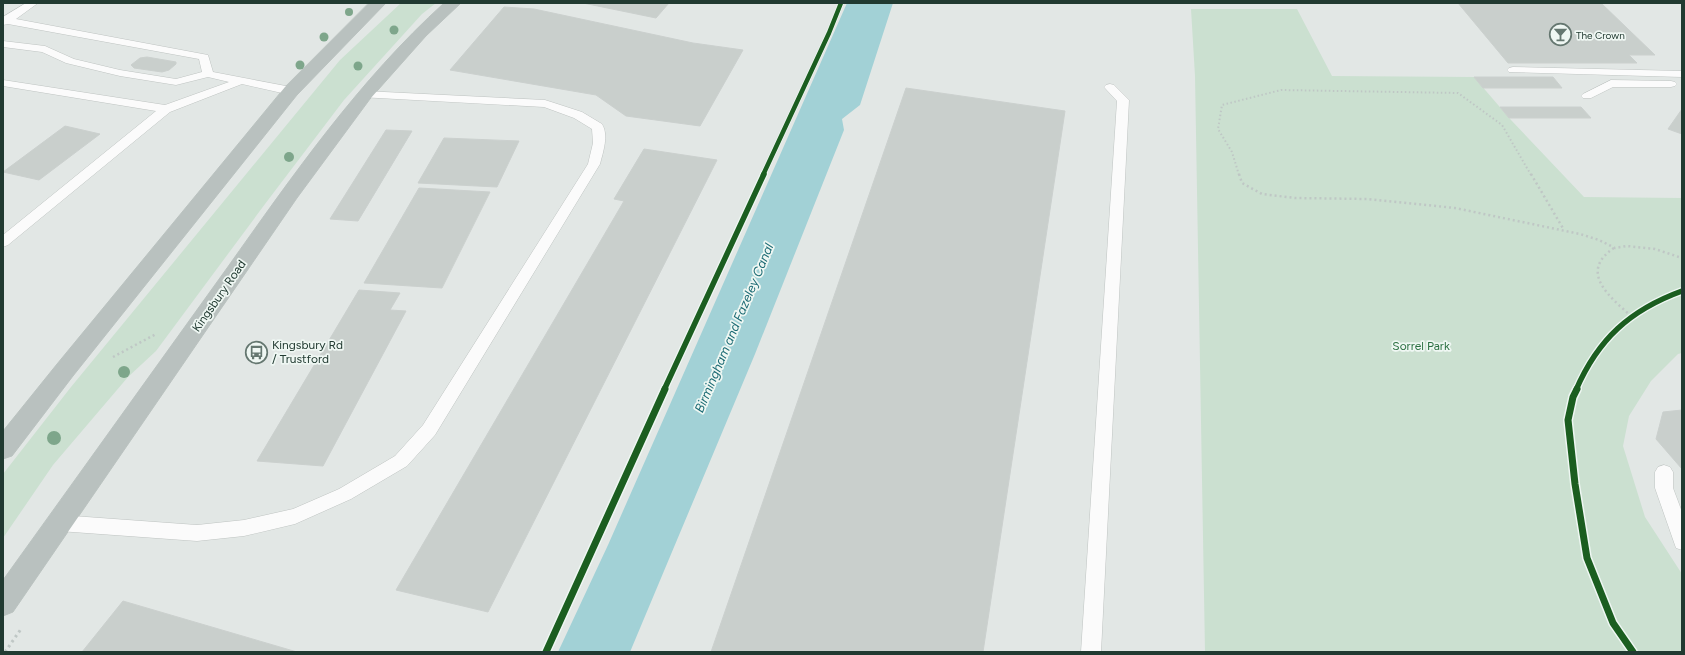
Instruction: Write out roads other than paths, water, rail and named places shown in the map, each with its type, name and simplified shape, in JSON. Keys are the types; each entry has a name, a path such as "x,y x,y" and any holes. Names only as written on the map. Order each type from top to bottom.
{"highway":[{"path":"3,449 75,357 291,91 378,3"},
{"name":"Kingsbury Road","path":"3,604 290,194 364,95 420,33 453,3"},
{"path":"3,580 59,524"}],"lane":[{"path":"4,21 34,3"},
{"path":"4,21 204,58 208,74"},
{"path":"3,44 45,49 70,61 120,73 176,82 208,74 241,82 291,91"},
{"path":"1514,70 1682,74"},
{"path":"3,242 166,109 241,82"},
{"path":"3,83 166,109"},
{"path":"1587,96 1611,83 1682,84"},
{"path":"1091,652 1123,100 1110,86"},
{"path":"59,524 197,533 244,528 295,516 345,494 401,461 429,430 594,164 599,143 598,127 578,115 545,104 364,95"},
{"path":"1664,472 1664,488 1682,542"}],"water":[{"name":"Birmingham and Fazeley Canal","path":"847,3 893,3 860,105 842,119 844,130 755,354 630,652 558,652 608,545"}],"place":[{"name":"The Crown","path":"1560,35"},
{"name":"Kingsbury Rd / Trustford","path":"257,352"}],"park label":[{"name":"Sorrel Park","path":"1421,346"}]}
